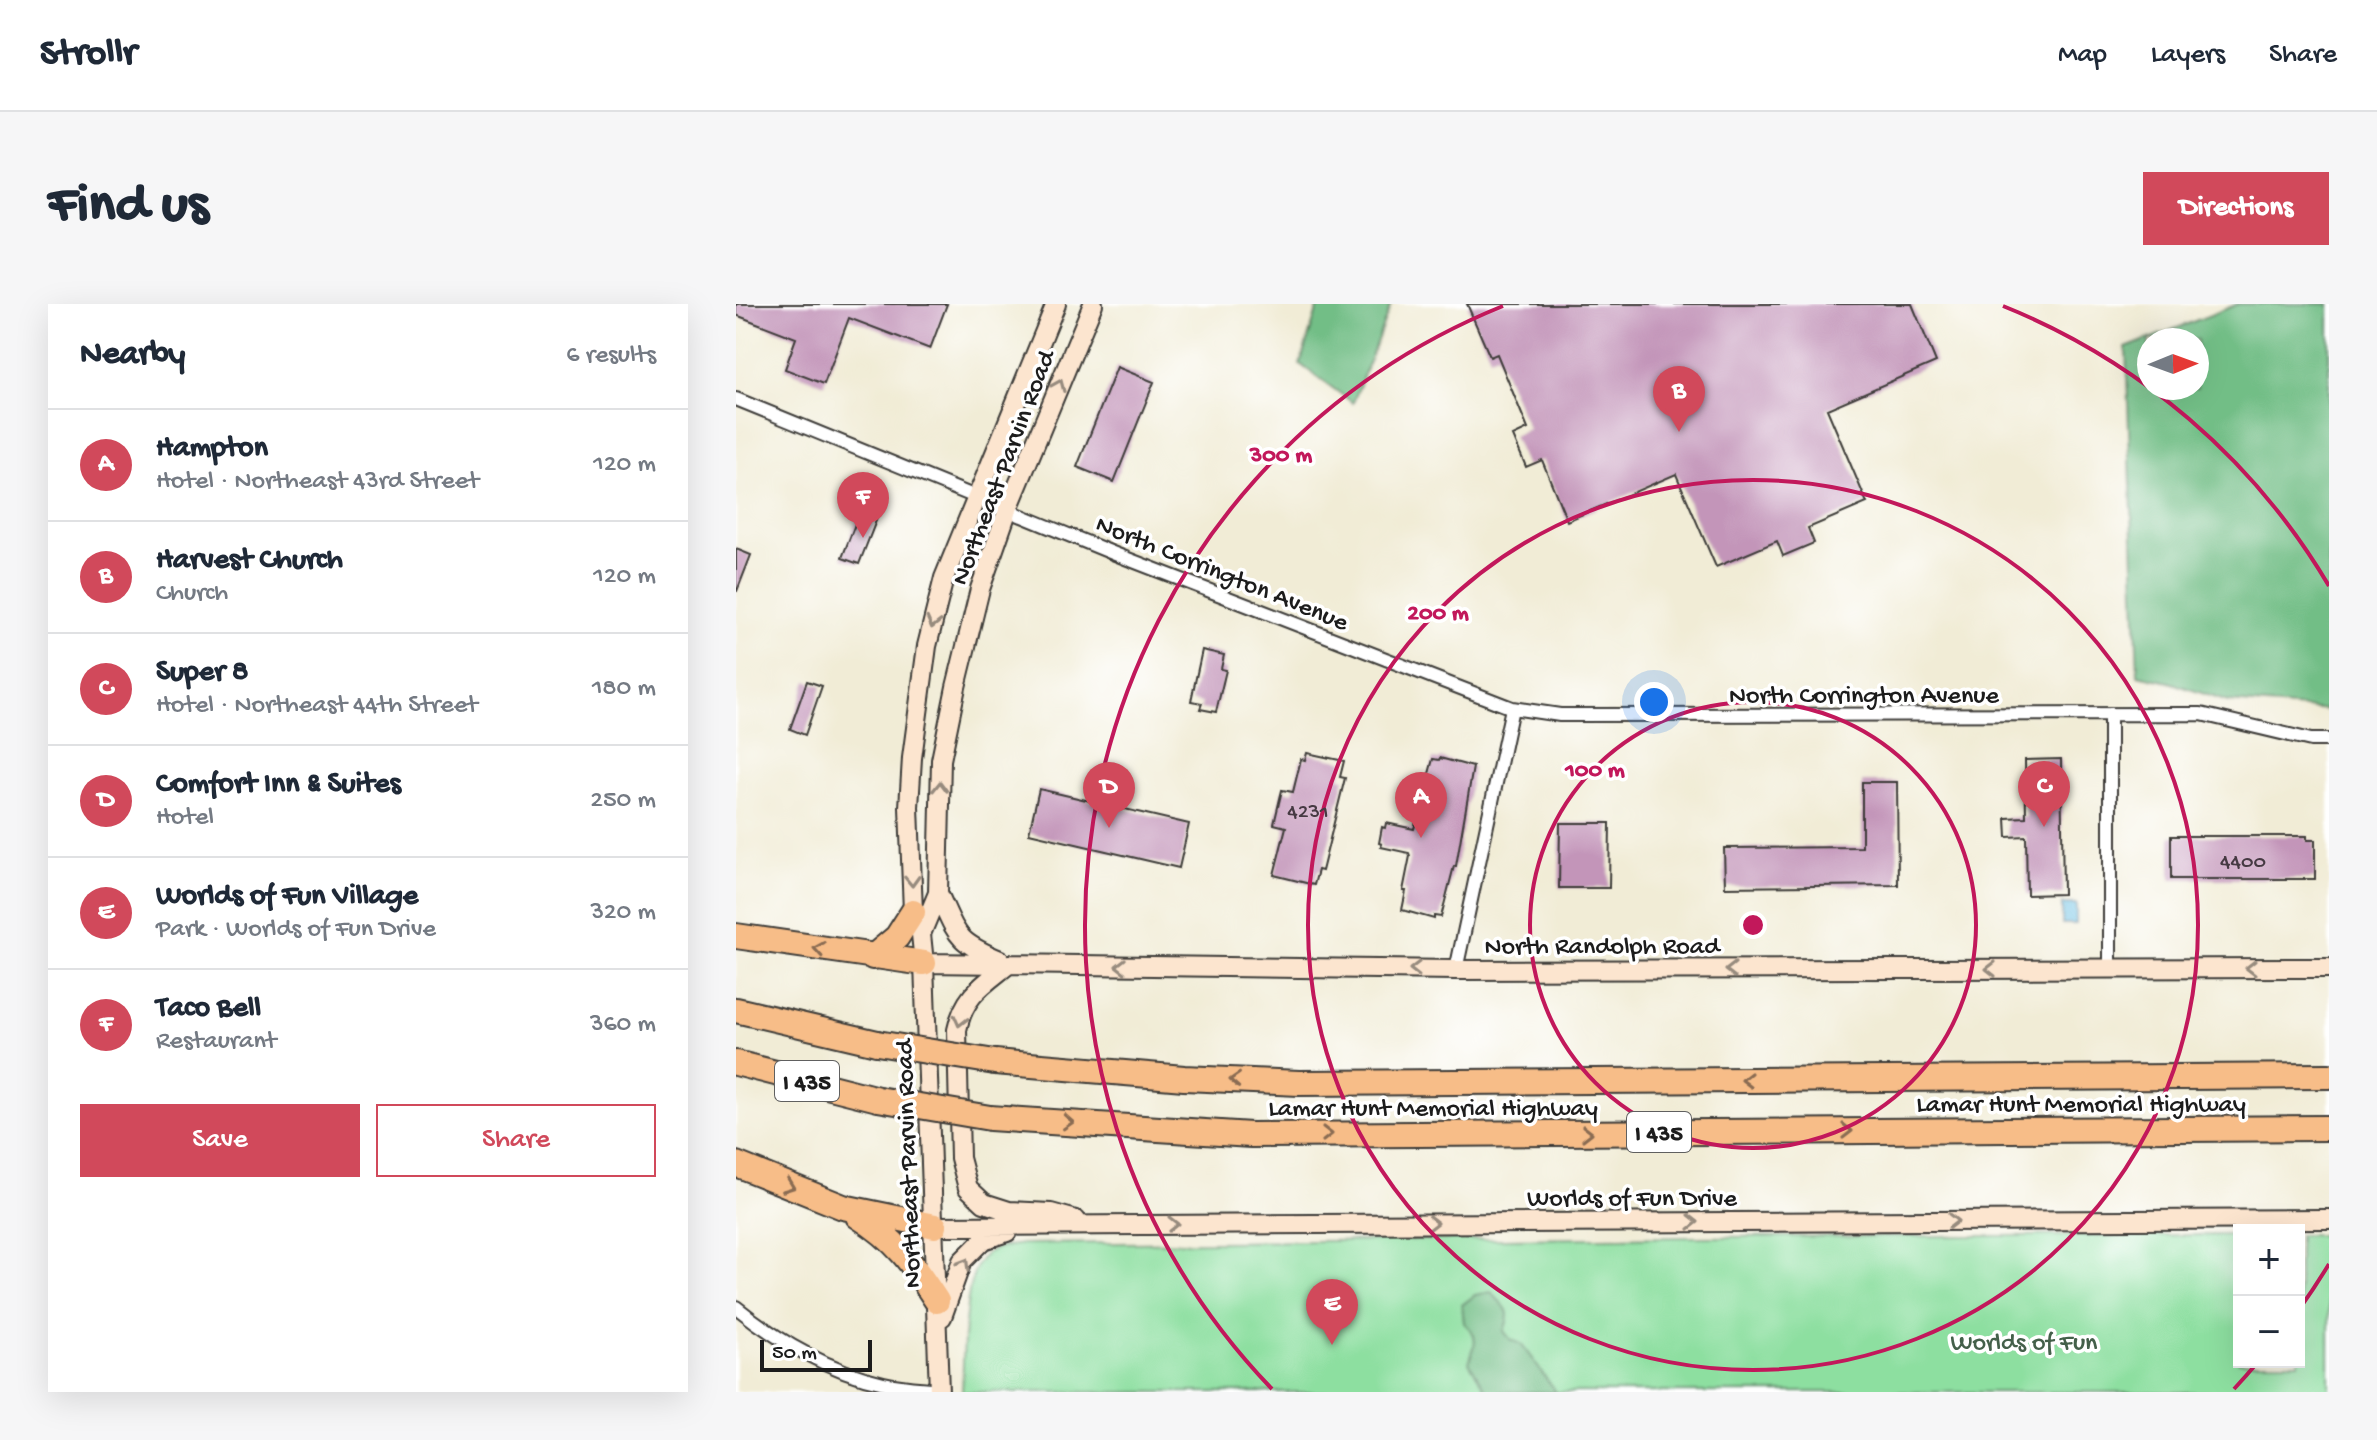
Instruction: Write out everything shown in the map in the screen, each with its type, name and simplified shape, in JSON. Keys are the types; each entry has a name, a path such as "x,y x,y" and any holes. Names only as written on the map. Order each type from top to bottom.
{"highway":[{"path":"873,957 917,923"},
{"path":"736,936 924,963"},
{"name":"Lamar Hunt Memorial Highway","path":"736,1010 877,1043 995,1062 1184,1078 1299,1083 2329,1076"},
{"name":"Lamar Hunt Memorial Highway","path":"736,1063 878,1099 990,1118 1251,1135 2329,1128"},
{"path":"736,1164 843,1207 885,1233 910,1260 937,1301"},
{"path":"843,1207 935,1226"}],"main road":[{"name":"Northeast Parvin Road","path":"939,1391 924,963 917,923 909,807 912,758 927,646 944,578 1056,304"},
{"name":"Northeast Parvin Road","path":"917,923 938,893 941,760 980,589 1008,509 1093,304"},
{"path":"938,893 956,934 970,947 1009,964 972,992 960,1014 957,1030 960,1158 968,1188 984,1203 1009,1211 1051,1213 1095,1224"},
{"name":"North Randolph Road","path":"924,963 1456,970 2329,968"},
{"name":"Worlds of Fun Drive","path":"935,1226 1019,1228 1095,1224 2329,1219"},
{"path":"938,1327 962,1261 983,1240 1019,1228"}],"street":[{"name":"North Corrington Avenue","path":"736,399 1512,708 1560,715 2201,714 2311,740 2329,740"},
{"path":"1456,970 1512,708"},
{"path":"2110,714 2110,969"},
{"path":"736,1307 773,1334 845,1371 883,1383 939,1391"}],"green space":[{"path":"1319,304 1391,304 1353,403 1300,364"},
{"path":"2238,304 2329,304 2329,710 2228,702 2138,675 2126,348 2137,344 2137,400 2209,400 2209,328 2177,328"},
{"name":"Worlds of Fun","path":"2233,1235 2233,1368 2305,1368 2305,1235 2329,1235 2329,1392 962,1392 966,1318 972,1278 987,1253 999,1248 1023,1244"},
{"path":"1491,1292 1508,1313 1504,1331 1511,1340 1521,1344 1556,1392 1488,1392 1469,1362 1475,1341 1464,1323 1462,1305 1475,1295"}],"water":[{"path":"2062,904 2076,904 2076,924 2062,924"}],"building":[{"path":"736,304 947,304 930,349 849,318 824,384 785,369 796,338 736,315"},
{"path":"1467,304 1912,304 1936,362 1827,409 1867,503 1808,528 1814,543 1783,556 1777,541 1716,567 1676,474 1567,521 1542,460 1526,467 1513,436 1528,429 1497,354 1490,357"},
{"path":"1117,367 1154,382 1114,482 1077,467"},
{"path":"862,506 879,513 859,564 842,558"},
{"path":"736,549 751,555 737,591 736,591"},
{"path":"1202,650 1224,655 1221,669 1226,670 1216,712 1200,709 1202,703 1191,701"},
{"path":"807,681 822,686 805,735 790,729"},
{"path":"1307,753 1344,761 1340,777 1345,778 1322,871 1318,870 1314,885 1274,875 1286,827 1274,824 1282,790 1293,792 1301,759 1305,760"},
{"path":"1433,759 1473,767 1456,866 1441,917 1434,916 1434,919 1402,910 1409,853 1381,847 1379,843 1382,827 1385,828 1386,823 1414,829"},
{"path":"2061,759 2063,894 2027,895 2026,836 2007,837 2006,818 2026,817 2025,760"},
{"path":"1862,782 1897,782 1898,885 1725,887 1724,848 1862,847"},
{"path":"1039,789 1189,824 1179,868 1029,833"},
{"path":"1560,823 1610,823 1609,888 1559,888"},
{"path":"2171,836 2307,836 2307,840 2315,840 2315,879 2171,879"}],"place":[{"name":"Harvest Church","path":"1679,432"},
{"name":"Taco Bell","path":"863,538"},
{"name":"Super 8","path":"2044,827"},
{"name":"Comfort Inn & Suites","path":"1109,828"},
{"name":"Hampton","path":"1421,838"},
{"name":"Worlds of Fun Village","path":"1332,1345"}]}
